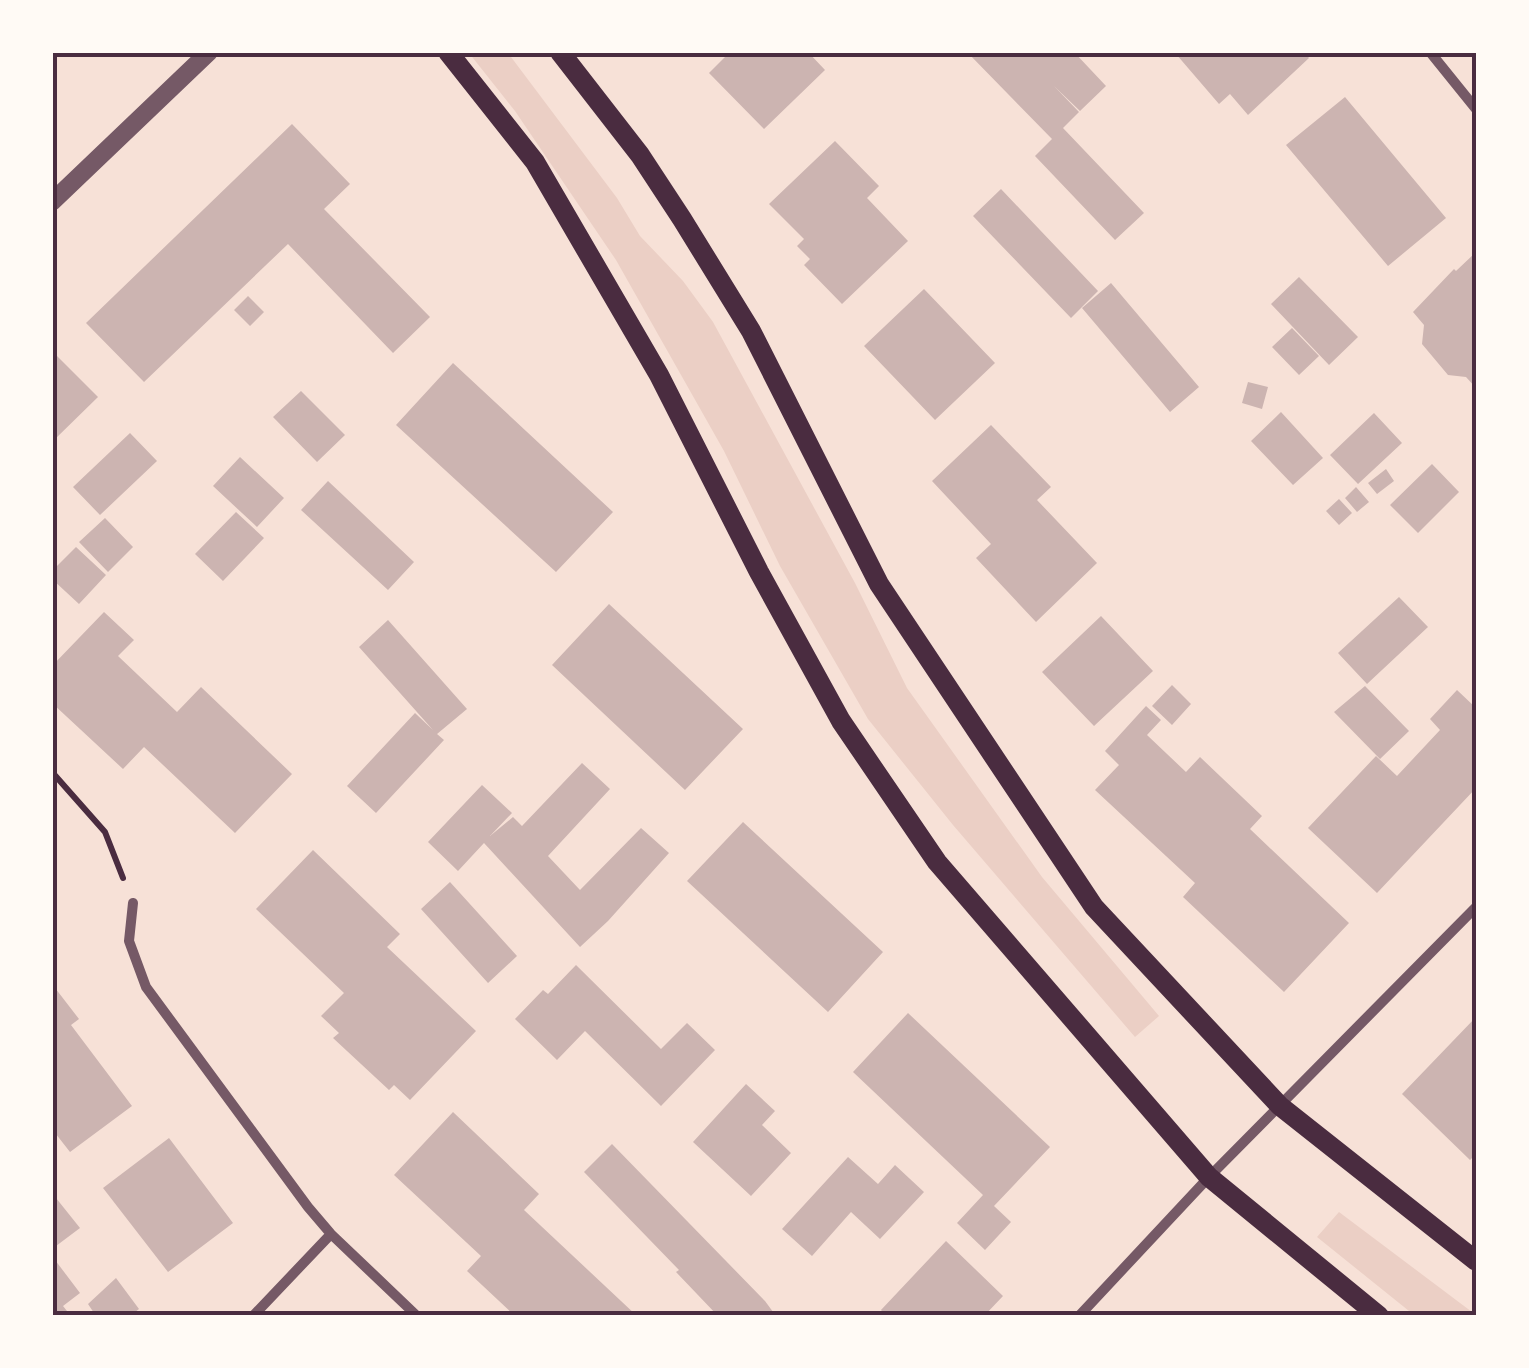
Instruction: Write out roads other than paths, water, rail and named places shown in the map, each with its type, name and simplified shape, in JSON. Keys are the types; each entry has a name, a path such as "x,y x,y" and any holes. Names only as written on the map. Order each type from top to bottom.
{"main road":[{"path":"448,52 535,162 658,375 759,572 849,733 937,862 1209,1177 1379,1316"},
{"path":"560,52 640,155 682,219 751,331 879,584 1094,907 1280,1106 1476,1261"}],"street":[{"path":"52,202 209,52"},
{"path":"1430,52 1476,109"},
{"path":"133,902 129,941 146,988 331,1234 417,1316"},
{"path":"1079,1316 1209,1177 1476,907"},
{"path":"253,1316 331,1234"}]}
